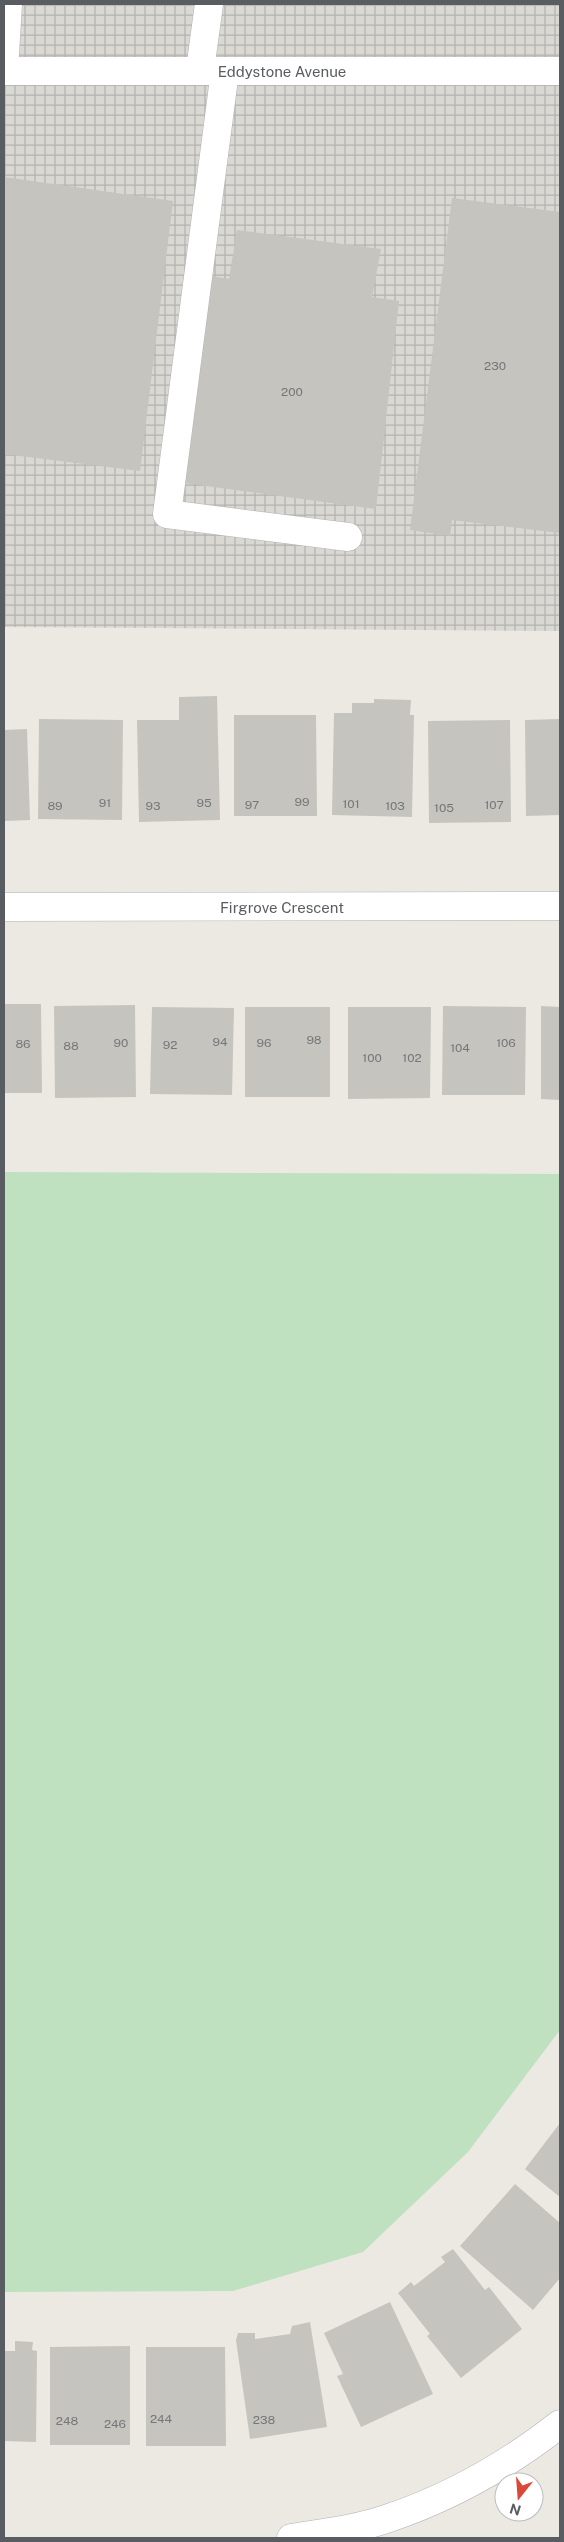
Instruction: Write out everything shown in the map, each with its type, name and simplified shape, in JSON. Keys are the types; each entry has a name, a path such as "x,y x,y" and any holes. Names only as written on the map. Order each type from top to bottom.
{"street":[{"path":"4,70 8,4"},
{"path":"209,4 213,71 167,514 348,537"},
{"name":"Eddystone Avenue","path":"4,70 560,71"},
{"name":"Firgrove Crescent","path":"4,907 560,906"},
{"path":"291,2538 388,2519 442,2497 508,2461 560,2424"}],"shaded area":[{"path":"4,4 560,4 560,631 4,627"}],"green space":[{"path":"4,1172 560,1174 560,2030 468,2152 363,2252 233,2291 4,2292"}],"building":[{"path":"4,177 173,201 140,471 4,454"},
{"path":"452,198 560,212 560,533 452,520 450,536 410,530"},
{"path":"237,230 381,249 372,297 399,301 376,509 184,483 210,276 229,279"},
{"path":"217,696 220,820 139,822 137,720 179,720 179,697"},
{"path":"374,699 411,700 410,715 414,715 412,817 332,815 334,713 352,713 352,703 374,703"},
{"path":"234,715 316,715 317,816 234,816"},
{"path":"39,719 123,720 122,820 38,819"},
{"path":"560,719 560,815 526,816 525,720"},
{"path":"510,720 511,822 429,823 428,721"},
{"path":"27,729 30,820 4,821 4,730"},
{"path":"4,1004 41,1004 42,1093 4,1093"},
{"path":"135,1005 136,1097 55,1098 54,1006"},
{"path":"443,1006 526,1007 525,1095 442,1095"},
{"path":"541,1006 560,1007 560,1100 541,1099"},
{"path":"152,1007 234,1008 232,1095 150,1094"},
{"path":"245,1007 330,1007 330,1097 245,1097"},
{"path":"348,1007 431,1007 430,1098 348,1099"},
{"path":"560,2123 560,2197 525,2169"},
{"path":"515,2184 560,2223 560,2278 533,2310 460,2246"},
{"path":"453,2249 485,2290 489,2287 522,2329 461,2378 427,2336 430,2334 398,2293 411,2282 414,2286 445,2262 441,2257"},
{"path":"390,2302 433,2394 361,2427 337,2376 343,2374 324,2333"},
{"path":"310,2322 327,2427 250,2439 236,2340 238,2333 255,2333 255,2339 290,2334 292,2326"},
{"path":"15,2341 33,2342 32,2350 37,2351 36,2442 4,2441 4,2351 15,2351"},
{"path":"130,2346 130,2445 50,2445 50,2347"},
{"path":"146,2347 225,2347 226,2446 146,2446"}]}
